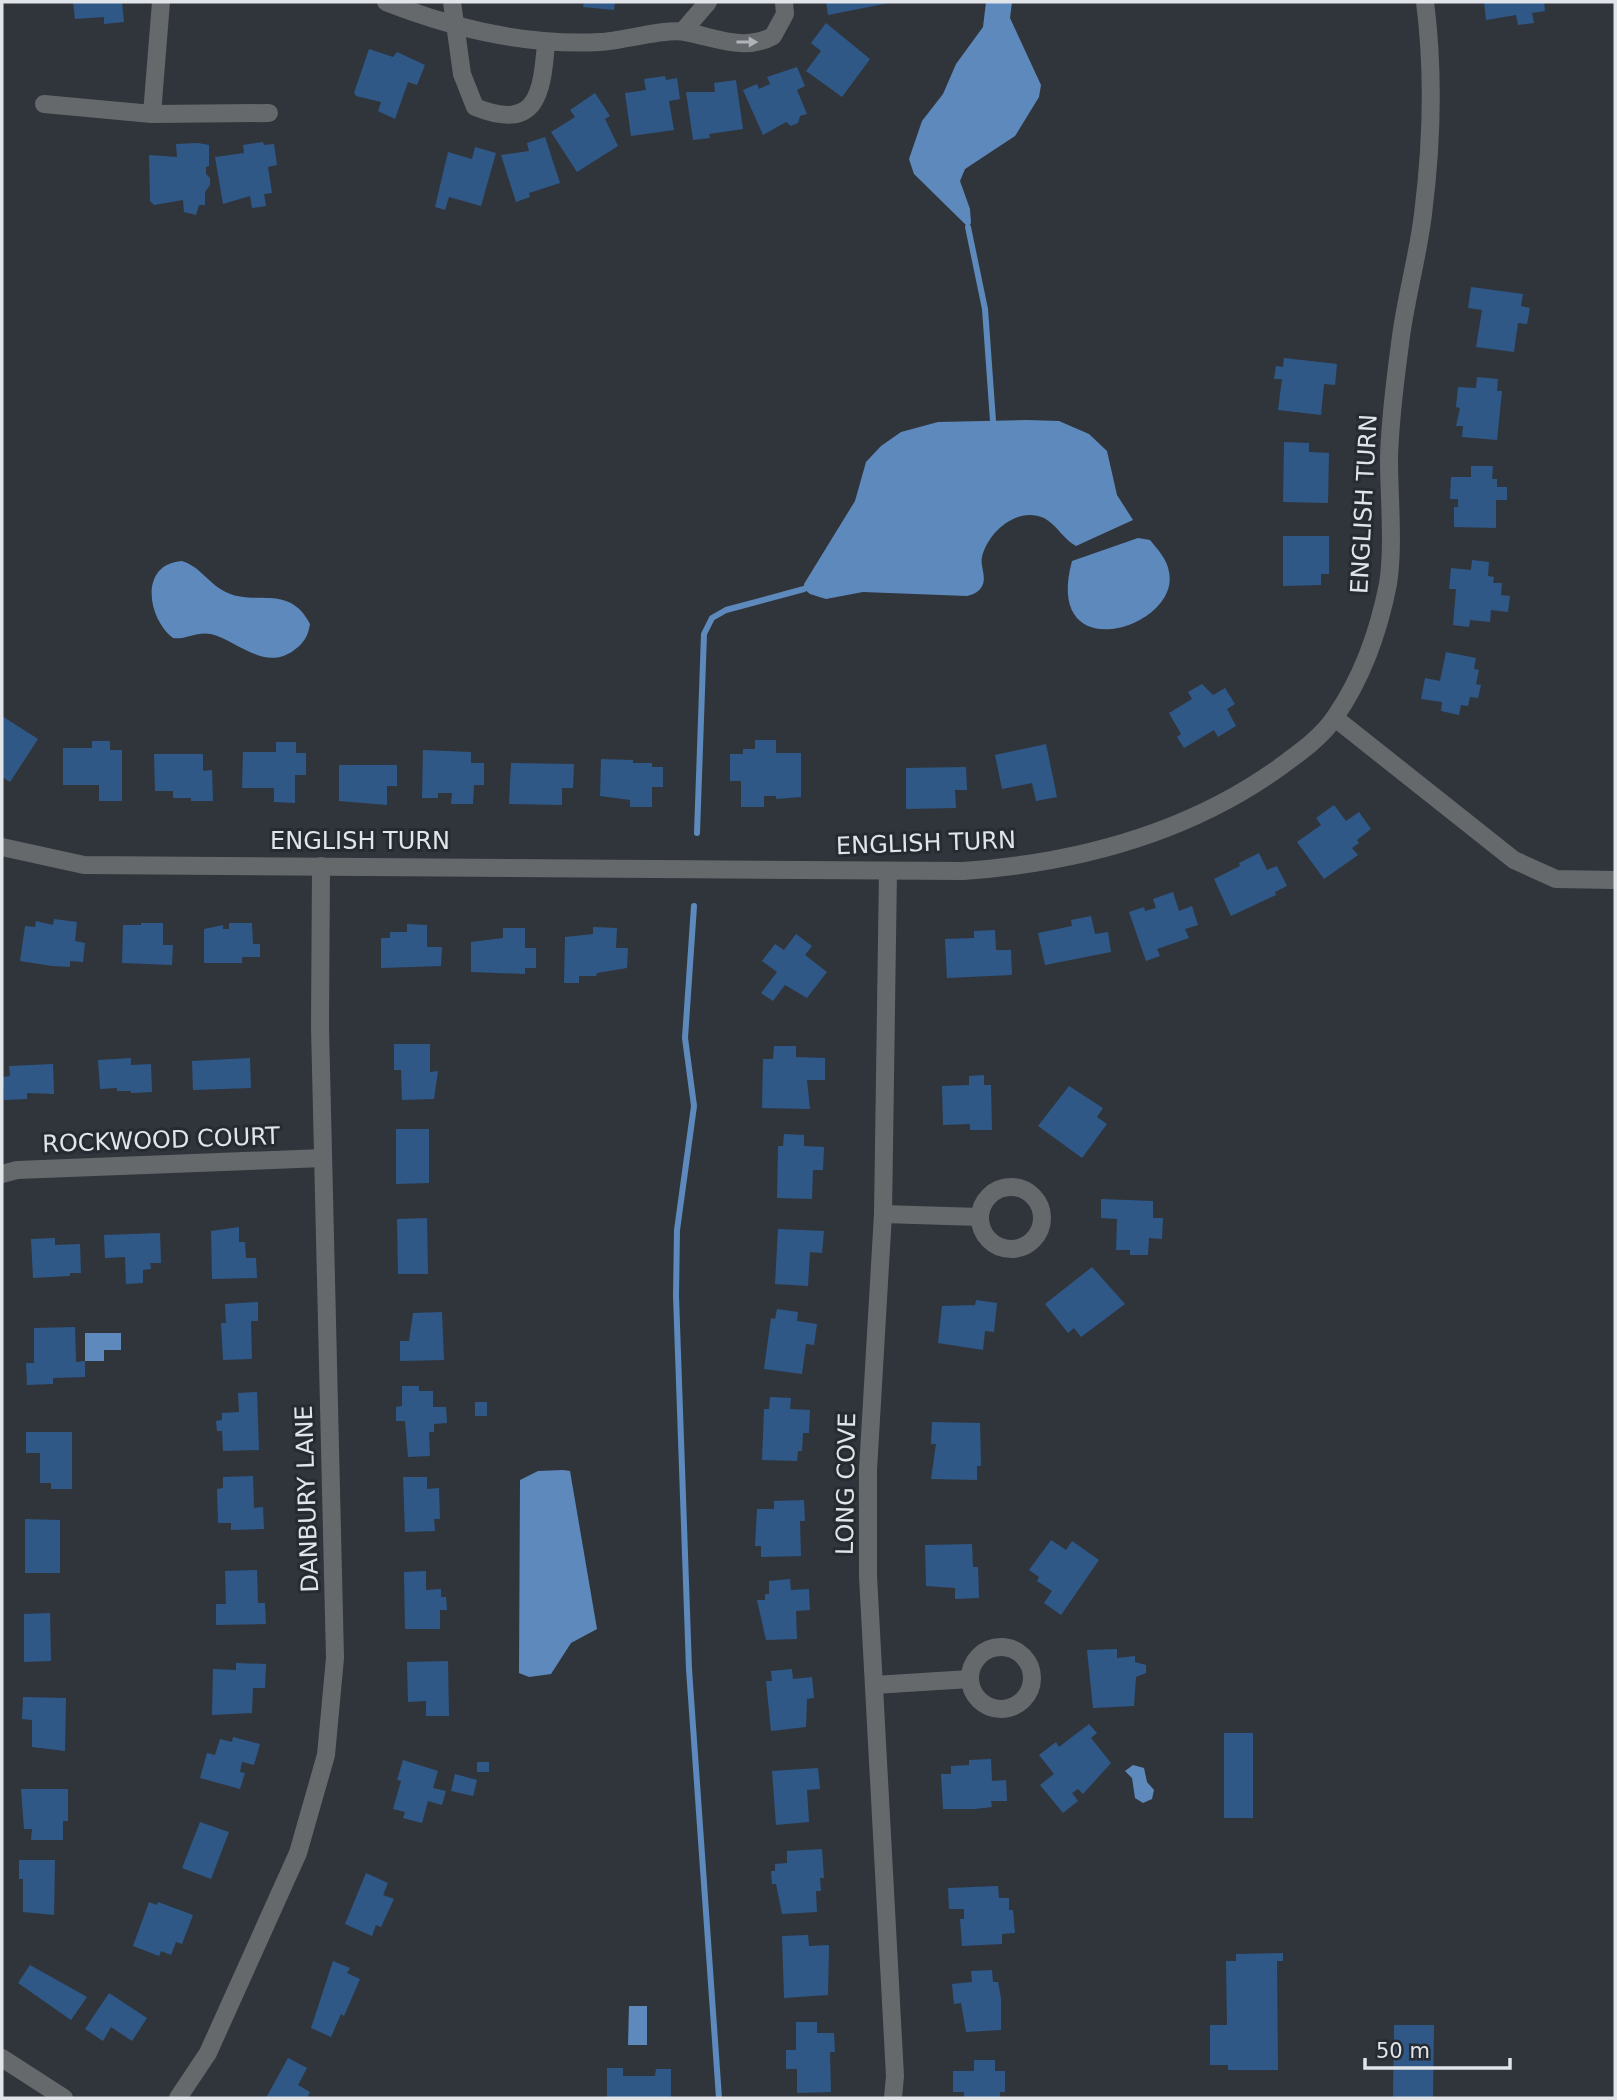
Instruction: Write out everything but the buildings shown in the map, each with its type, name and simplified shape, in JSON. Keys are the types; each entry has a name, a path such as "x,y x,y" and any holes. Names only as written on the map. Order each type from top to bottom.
{"street":[{"path":"152,114 161,2"},
{"path":"386,2 490,35 546,43 613,42 683,31 710,39 749,44 762,42 781,26 784,2"},
{"path":"452,2 453,25 467,91 475,107 496,116 516,114 534,104 541,87 546,43"},
{"path":"683,31 708,2"},
{"name":"ENGLISH TURN","path":"2,847 84,865 888,871 1006,868 1077,857 1152,834 1207,811 1265,778 1302,750 1335,718 1358,676 1378,629 1388,581 1389,453 1400,341 1423,215 1432,123 1429,34 1425,2"},
{"path":"44,104 152,114 269,113"},
{"path":"1335,718 1514,860 1556,879 1615,880"},
{"name":"DANBURY LANE","path":"178,2098 208,2053 298,1853 326,1755 335,1658 320,1027 321,866"},
{"name":"LONG COVE","path":"888,871 883,1214 868,1470 868,1576 895,2076 893,2098"},
{"name":"ROCKWOOD COURT","path":"2,1174 17,1170 323,1158"},
{"path":"883,1214 979,1217"},
{"path":"874,1685 970,1679"},
{"path":"2,2058 64,2098"}],"water":[{"path":"986,2 1012,2 1010,18 1041,85 1039,97 1015,136 965,169 960,181 970,209 971,223 968,227 914,174 909,159 922,121 943,94 956,64 983,27"},
{"path":"1059,421 1089,434 1107,451 1117,495 1133,520 1076,546 1044,518 1034,515 1014,518 990,539 982,557 983,584 978,591 967,596 863,592 826,599 804,589 804,584 855,501 866,462 881,446 901,432 938,422"},
{"path":"1138,538 1150,540 1164,559 1169,572 1167,592 1155,609 1136,622 1114,629 1093,628 1076,617 1068,595 1072,561"},
{"path":"182,561 194,567 222,590 234,595 281,599 291,603 310,624 300,646 282,656 272,658 251,653 211,634 173,638 157,618 153,606 153,581 159,571 168,564"},
{"path":"85,1333 121,1333 121,1350 104,1350 104,1361 85,1361"},
{"path":"538,1471 570,1471 597,1629 571,1643 551,1674 529,1677 519,1673 520,1480"},
{"path":"1133,1765 1144,1768 1147,1782 1154,1790 1152,1799 1143,1803 1135,1798 1132,1778 1125,1771"},
{"path":"629,2006 647,2006 647,2045 628,2045"}],"waterway":[{"path":"968,227 985,309 993,421"},
{"path":"697,833 704,634 712,618 726,610 804,589"},
{"path":"694,906 685,1038 694,1106 677,1230 676,1296 689,1669 719,2098"}]}
